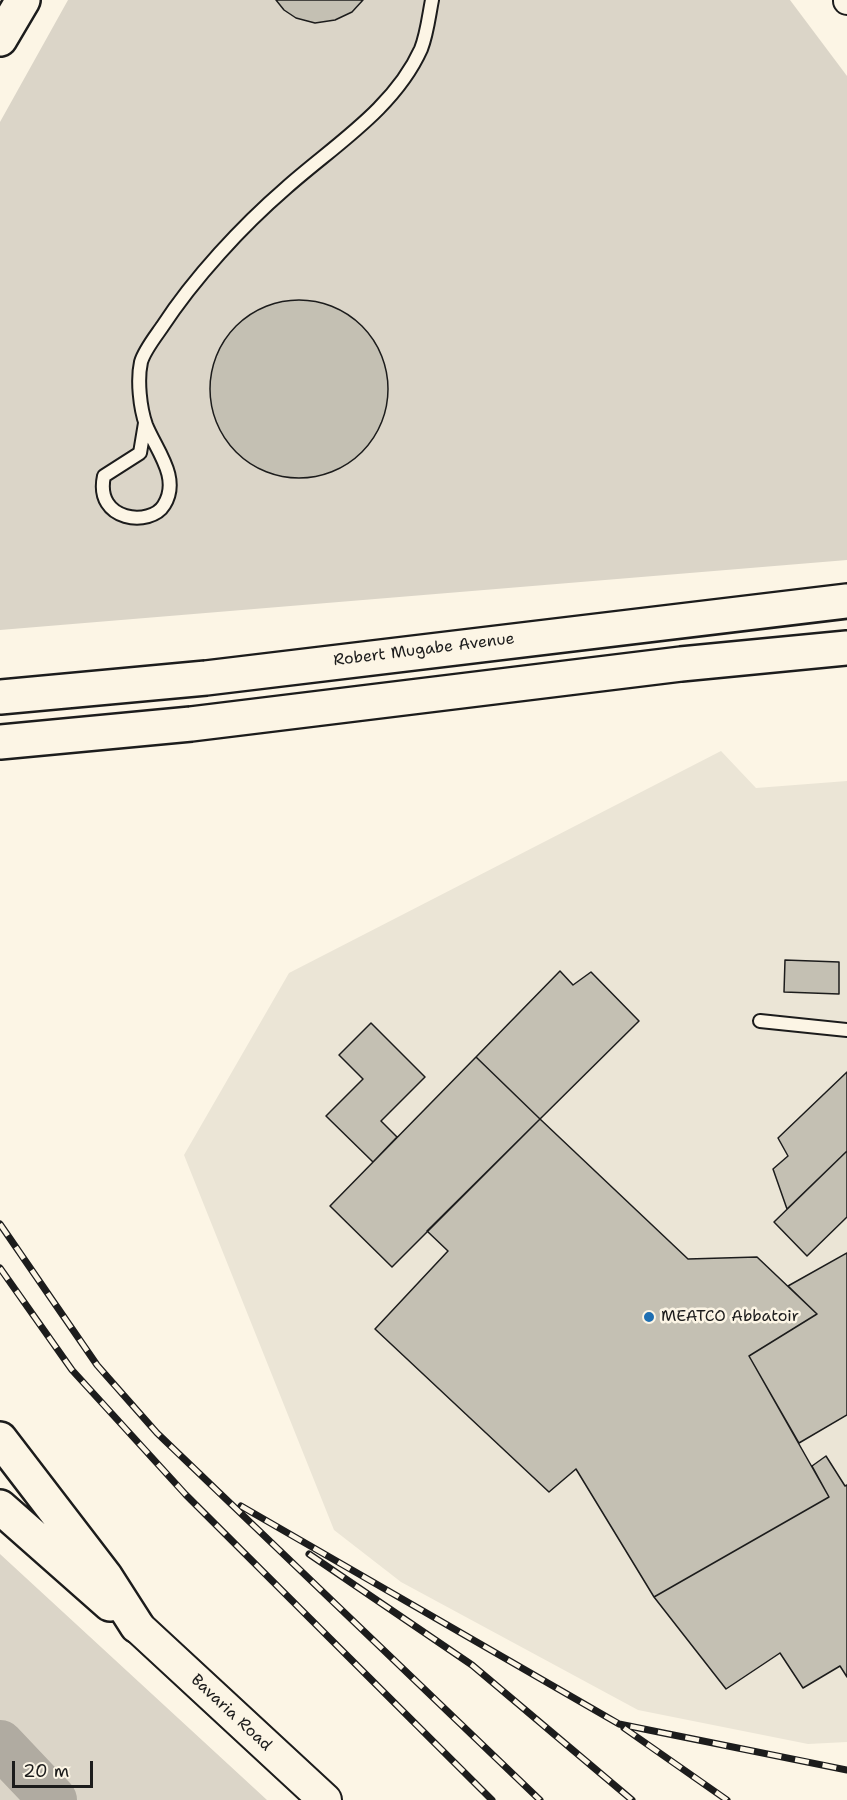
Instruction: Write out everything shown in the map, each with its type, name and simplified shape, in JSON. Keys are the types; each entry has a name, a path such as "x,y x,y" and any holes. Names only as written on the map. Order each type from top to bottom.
{"main road":[{"path":"0,39 23,0"},
{"name":"Robert Mugabe Avenue","path":"0,696 206,678 847,600"},
{"path":"0,742 191,724 681,664 847,648"},
{"path":"0,1439 105,1576 137,1626"},
{"path":"0,1507 137,1626"}],"street":[{"name":"Bavaria Road","path":"137,1626 325,1800"}],"lane":[{"path":"145,423 140,453 104,476 100,492 106,504 116,514 130,517 149,515 164,507 171,490 168,469 145,423 140,390 141,361 163,325 220,254 285,188 340,145 402,80 421,48 432,0"},
{"path":"759,1021 847,1030"}],"shaded area":[{"path":"68,0 790,0 847,76 847,560 0,630 0,122"},
{"path":"721,751 756,788 847,781 847,1742 808,1744 638,1710 401,1582 334,1530 184,1155 289,973"},
{"path":"0,1554 267,1800 0,1800"}],"building":[{"path":"276,0 363,0 352,12 335,20 315,23 296,18 284,10"},
{"path":"299,300 333,307 362,326 381,355 388,389 381,423 362,452 333,471 299,478 265,471 236,452 217,423 210,389 217,355 236,326 265,307"},
{"path":"785,960 839,962 839,994 784,992"},
{"path":"560,971 573,985 591,972 639,1021 540,1119 476,1057"},
{"path":"371,1023 425,1077 381,1121 397,1137 373,1162 326,1116 363,1079 339,1055"},
{"path":"476,1057 540,1119 392,1267 330,1206"},
{"path":"847,1072 847,1151 787,1209 773,1169 788,1156 778,1138"},
{"path":"540,1119 688,1259 757,1257 817,1314 749,1356 829,1497 654,1597 576,1469 549,1492 375,1329 448,1251 427,1231"},
{"path":"847,1151 847,1217 807,1256 774,1222"},
{"path":"847,1253 847,1415 799,1443 749,1356 817,1314 788,1286"},
{"path":"826,1456 845,1486 847,1485 847,1677 840,1666 803,1688 780,1653 726,1689 654,1597 829,1497 812,1466"}],"waterway":[{"path":"0,1744 53,1800"}],"railway":[{"path":"0,1224 97,1365 157,1433 540,1800"},
{"path":"0,1268 72,1370 186,1495 492,1800"},
{"path":"241,1506 619,1724 847,1770"},
{"path":"309,1554 472,1665 632,1800"},
{"path":"624,1728 727,1800"}],"place":[{"name":"MEATCO Abbatoir","path":"649,1317"}]}
